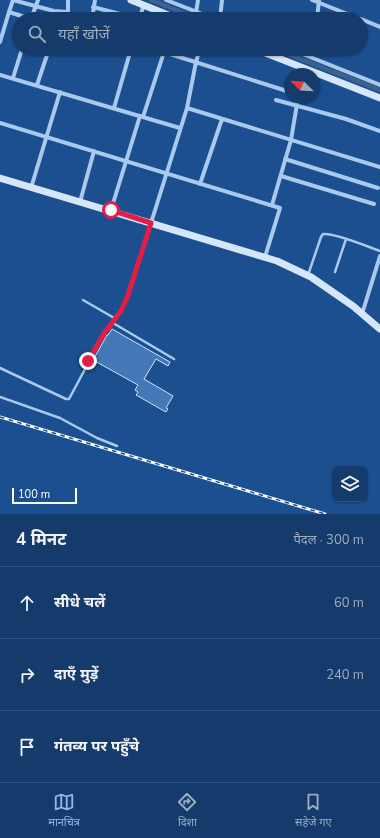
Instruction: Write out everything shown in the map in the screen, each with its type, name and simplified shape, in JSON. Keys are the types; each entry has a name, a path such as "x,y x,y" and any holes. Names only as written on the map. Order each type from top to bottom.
{"street":[{"path":"0,42 13,0 54,11 68,12 68,0"},
{"path":"34,12 38,0"},
{"path":"93,12 95,0"},
{"path":"131,0 161,12"},
{"path":"166,0 177,2 192,12"},
{"path":"196,12 198,0"},
{"path":"221,12 222,0"},
{"path":"312,0 319,1 345,12"},
{"path":"318,12 319,1"},
{"path":"142,12 144,5"},
{"path":"93,6 114,12"},
{"path":"368,22 380,27"},
{"path":"13,78 20,56"},
{"path":"37,85 47,56"},
{"path":"114,108 130,56"},
{"path":"111,210 142,116 160,56"},
{"path":"178,56 284,90"},
{"path":"151,223 186,108 198,56"},
{"path":"273,56 380,98"},
{"path":"308,56 380,85"},
{"path":"0,75 180,128"},
{"path":"31,188 60,92"},
{"path":"276,100 346,119 380,131"},
{"path":"272,205 291,140 296,106"},
{"path":"186,108 380,167"},
{"path":"200,184 222,119"},
{"path":"0,123 280,208 265,257"},
{"path":"80,202 94,151"},
{"path":"285,159 378,188"},
{"path":"281,176 374,204"},
{"path":"0,178 111,210 277,261 308,276 353,306 380,329"},
{"path":"362,314 380,256"}],"lane":[{"path":"0,368 47,391 69,399 105,332 121,311 128,295 151,223"},
{"path":"308,276 321,236 323,234 346,239 380,251"},
{"path":"335,272 346,239"},
{"path":"83,300 116,319"},
{"path":"113,323 174,359"},
{"path":"0,397 60,418 97,438 116,446"}],"building":[{"path":"112,329 170,362 168,366 156,359 144,379 173,396 166,408 168,409 166,412 136,395 138,392 135,390 138,385 93,360"}],"waterway":[{"path":"151,0 181,12"},
{"path":"293,56 380,90"}],"railway":[{"path":"0,417 325,514"}],"route":[{"path":"88,361 105,332 121,311 128,295 151,223 111,210"}]}
